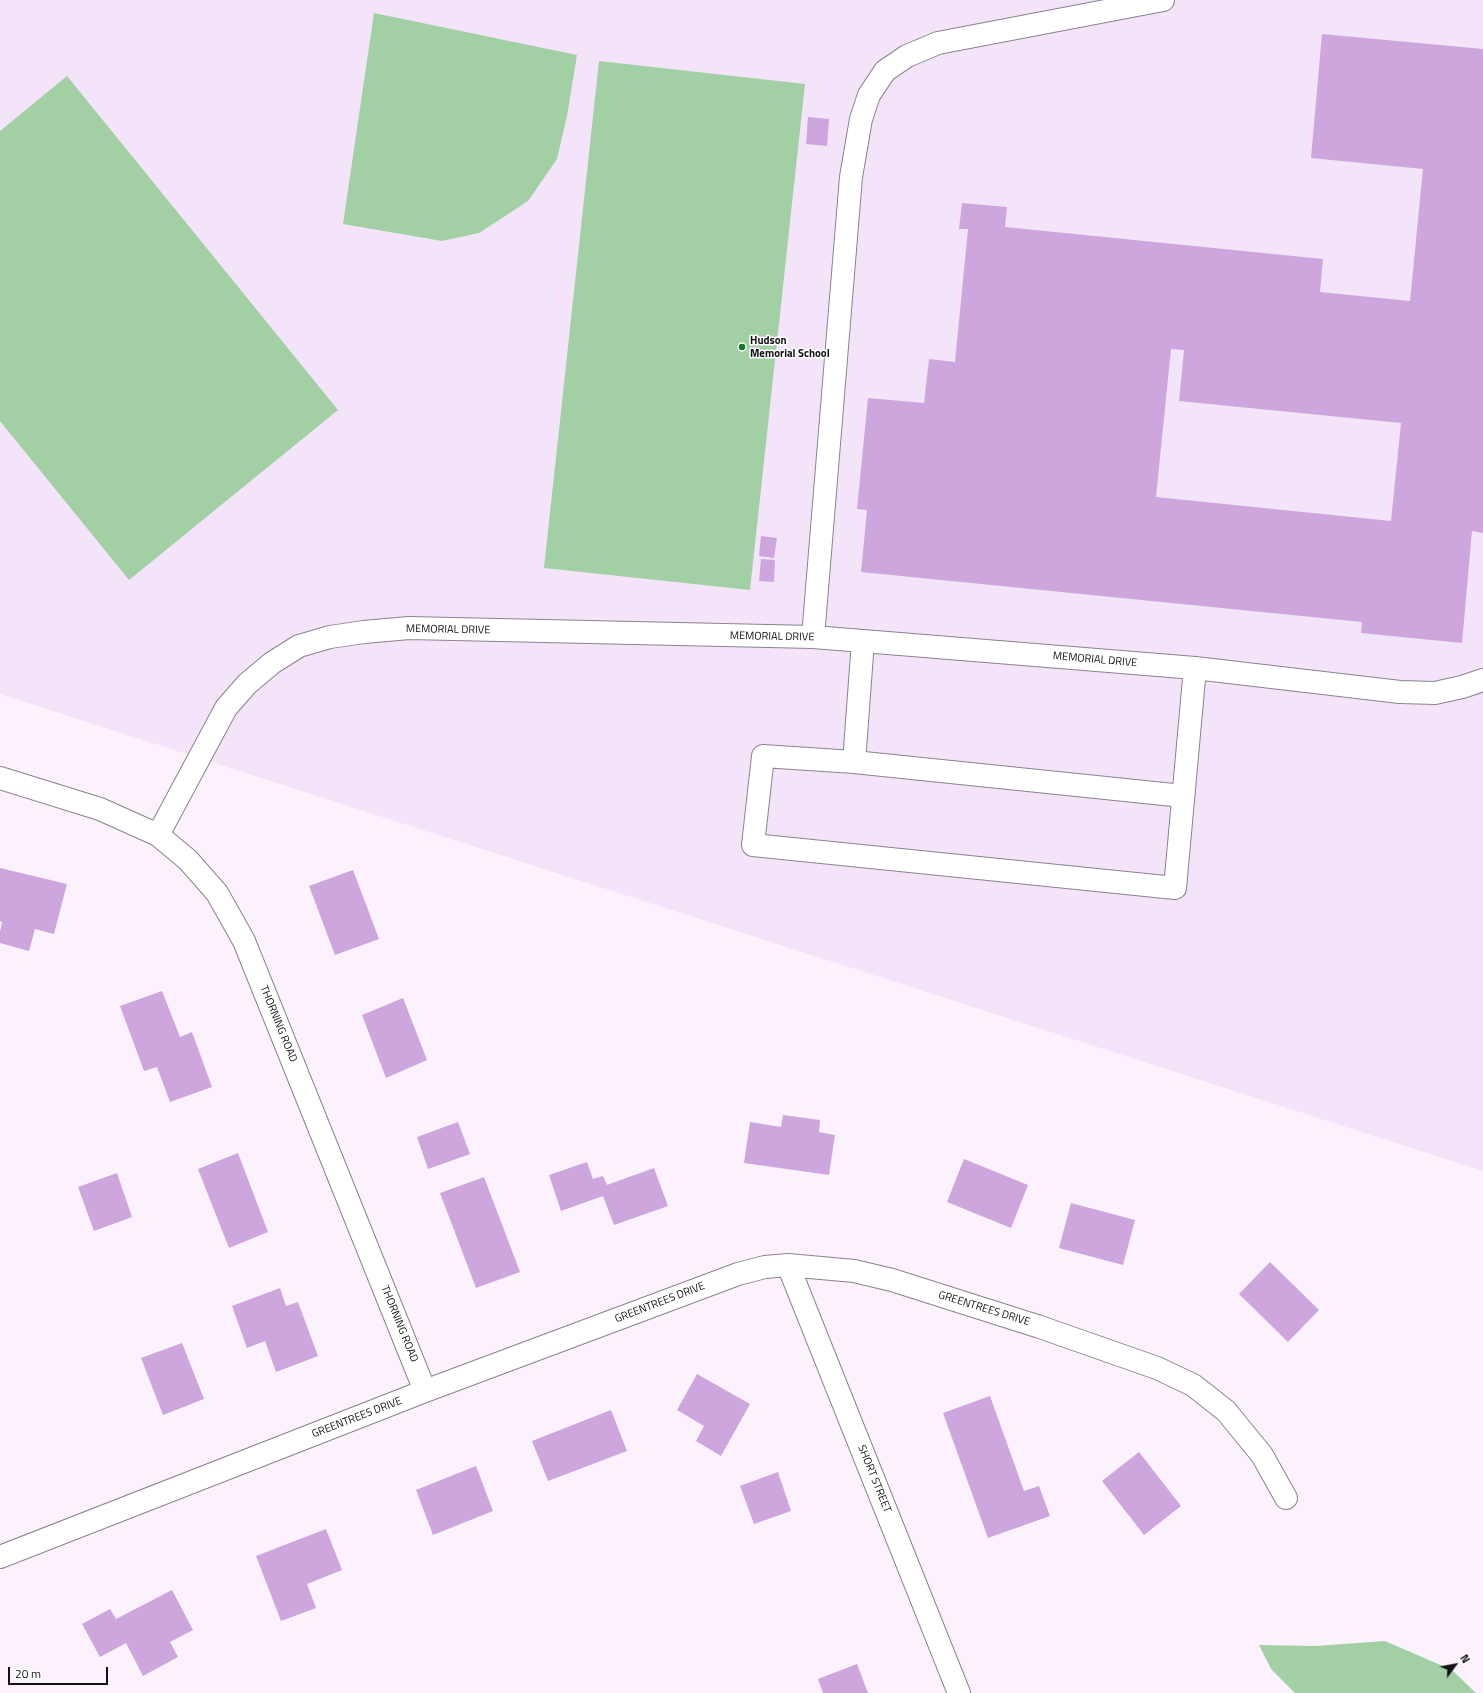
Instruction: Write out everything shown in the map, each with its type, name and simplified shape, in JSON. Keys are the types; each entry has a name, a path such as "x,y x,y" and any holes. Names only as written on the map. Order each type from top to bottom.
{"street":[{"path":"813,637 851,177 861,119 869,95 885,71 907,56 938,43 1163,0"},
{"name":"MEMORIAL DRIVE","path":"158,835 226,708 247,684 272,663 299,646 330,638 364,632 408,628 813,637 1195,668 1400,692 1435,693 1462,687 1483,680"},
{"path":"854,762 863,641"},
{"path":"1183,796 854,762 763,756 753,845 1176,888 1195,668"},
{"name":"THORNING ROAD","path":"0,778 100,809 158,835 188,860 217,893 244,941 426,1391"},
{"name":"GREENTREES DRIVE","path":"0,1556 426,1391 738,1274 765,1267 788,1265 854,1271 892,1280 1040,1327 1157,1368 1193,1385 1226,1411 1262,1455 1286,1498"},
{"name":"SHORT STREET","path":"788,1265 959,1693"}],"shaded area":[{"name":"Hudson Memorial School","path":"0,0 1483,0 1483,1171 0,694"}],"green space":[{"path":"374,13 577,55 567,116 557,159 528,201 479,233 442,241 343,224"},
{"path":"599,61 805,84 750,590 544,568"},
{"path":"67,76 338,410 129,580 0,421 0,131"},
{"path":"1385,1641 1452,1670 1476,1693 1295,1693 1271,1669 1259,1645 1315,1646"}],"building":[{"path":"1322,34 1483,49 1483,533 1472,531 1462,643 1361,633 1362,622 861,572 867,510 857,509 868,398 924,403 929,359 955,362 968,229 959,229 962,203 1007,207 1005,227 1323,259 1320,292 1410,301 1423,169 1311,158","holes":["1171,349 1184,350 1179,401 1401,423 1391,521 1156,497"]},
{"path":"808,117 829,119 827,146 806,144"},
{"path":"761,536 777,538 774,558 759,556"},
{"path":"761,559 775,560 774,582 759,581"},
{"path":"0,868 67,884 54,934 35,929 29,951 0,943 2,922 0,921"},
{"path":"353,870 379,939 335,955 309,886"},
{"path":"162,991 180,1037 192,1032 212,1087 170,1102 157,1067 144,1071 120,1006"},
{"path":"403,998 427,1060 386,1078 362,1015"},
{"path":"783,1115 820,1120 819,1132 835,1135 829,1175 744,1163 750,1122 781,1127"},
{"path":"458,1122 470,1154 428,1169 417,1137"},
{"path":"238,1153 268,1232 229,1248 198,1169"},
{"path":"964,1159 1028,1185 1011,1228 947,1202"},
{"path":"587,1162 593,1179 603,1176 607,1185 654,1168 668,1206 614,1225 603,1196 561,1211 549,1175"},
{"path":"117,1173 132,1217 94,1231 78,1187"},
{"path":"484,1177 520,1272 476,1288 440,1193"},
{"path":"1071,1203 1135,1220 1123,1265 1059,1248"},
{"path":"1270,1262 1319,1310 1288,1342 1239,1294"},
{"path":"280,1288 286,1306 298,1302 318,1356 276,1372 265,1341 247,1348 232,1306"},
{"path":"182,1343 204,1399 163,1415 141,1358"},
{"path":"697,1374 750,1404 721,1456 696,1441 704,1426 677,1410"},
{"path":"990,1396 1024,1491 1039,1486 1050,1516 988,1538 943,1413"},
{"path":"611,1410 627,1451 548,1481 532,1441"},
{"path":"1139,1452 1181,1506 1144,1535 1102,1481"},
{"path":"476,1466 493,1511 433,1535 416,1490"},
{"path":"778,1472 791,1511 754,1524 740,1486"},
{"path":"326,1529 342,1570 307,1584 316,1608 281,1621 256,1556"},
{"path":"172,1590 193,1630 170,1642 178,1657 143,1676 126,1643 100,1657 82,1624 110,1609 116,1619"},
{"path":"857,1664 868,1693 823,1693 818,1679"}],"place":[{"name":"Hudson Memorial School","path":"742,347"}]}
